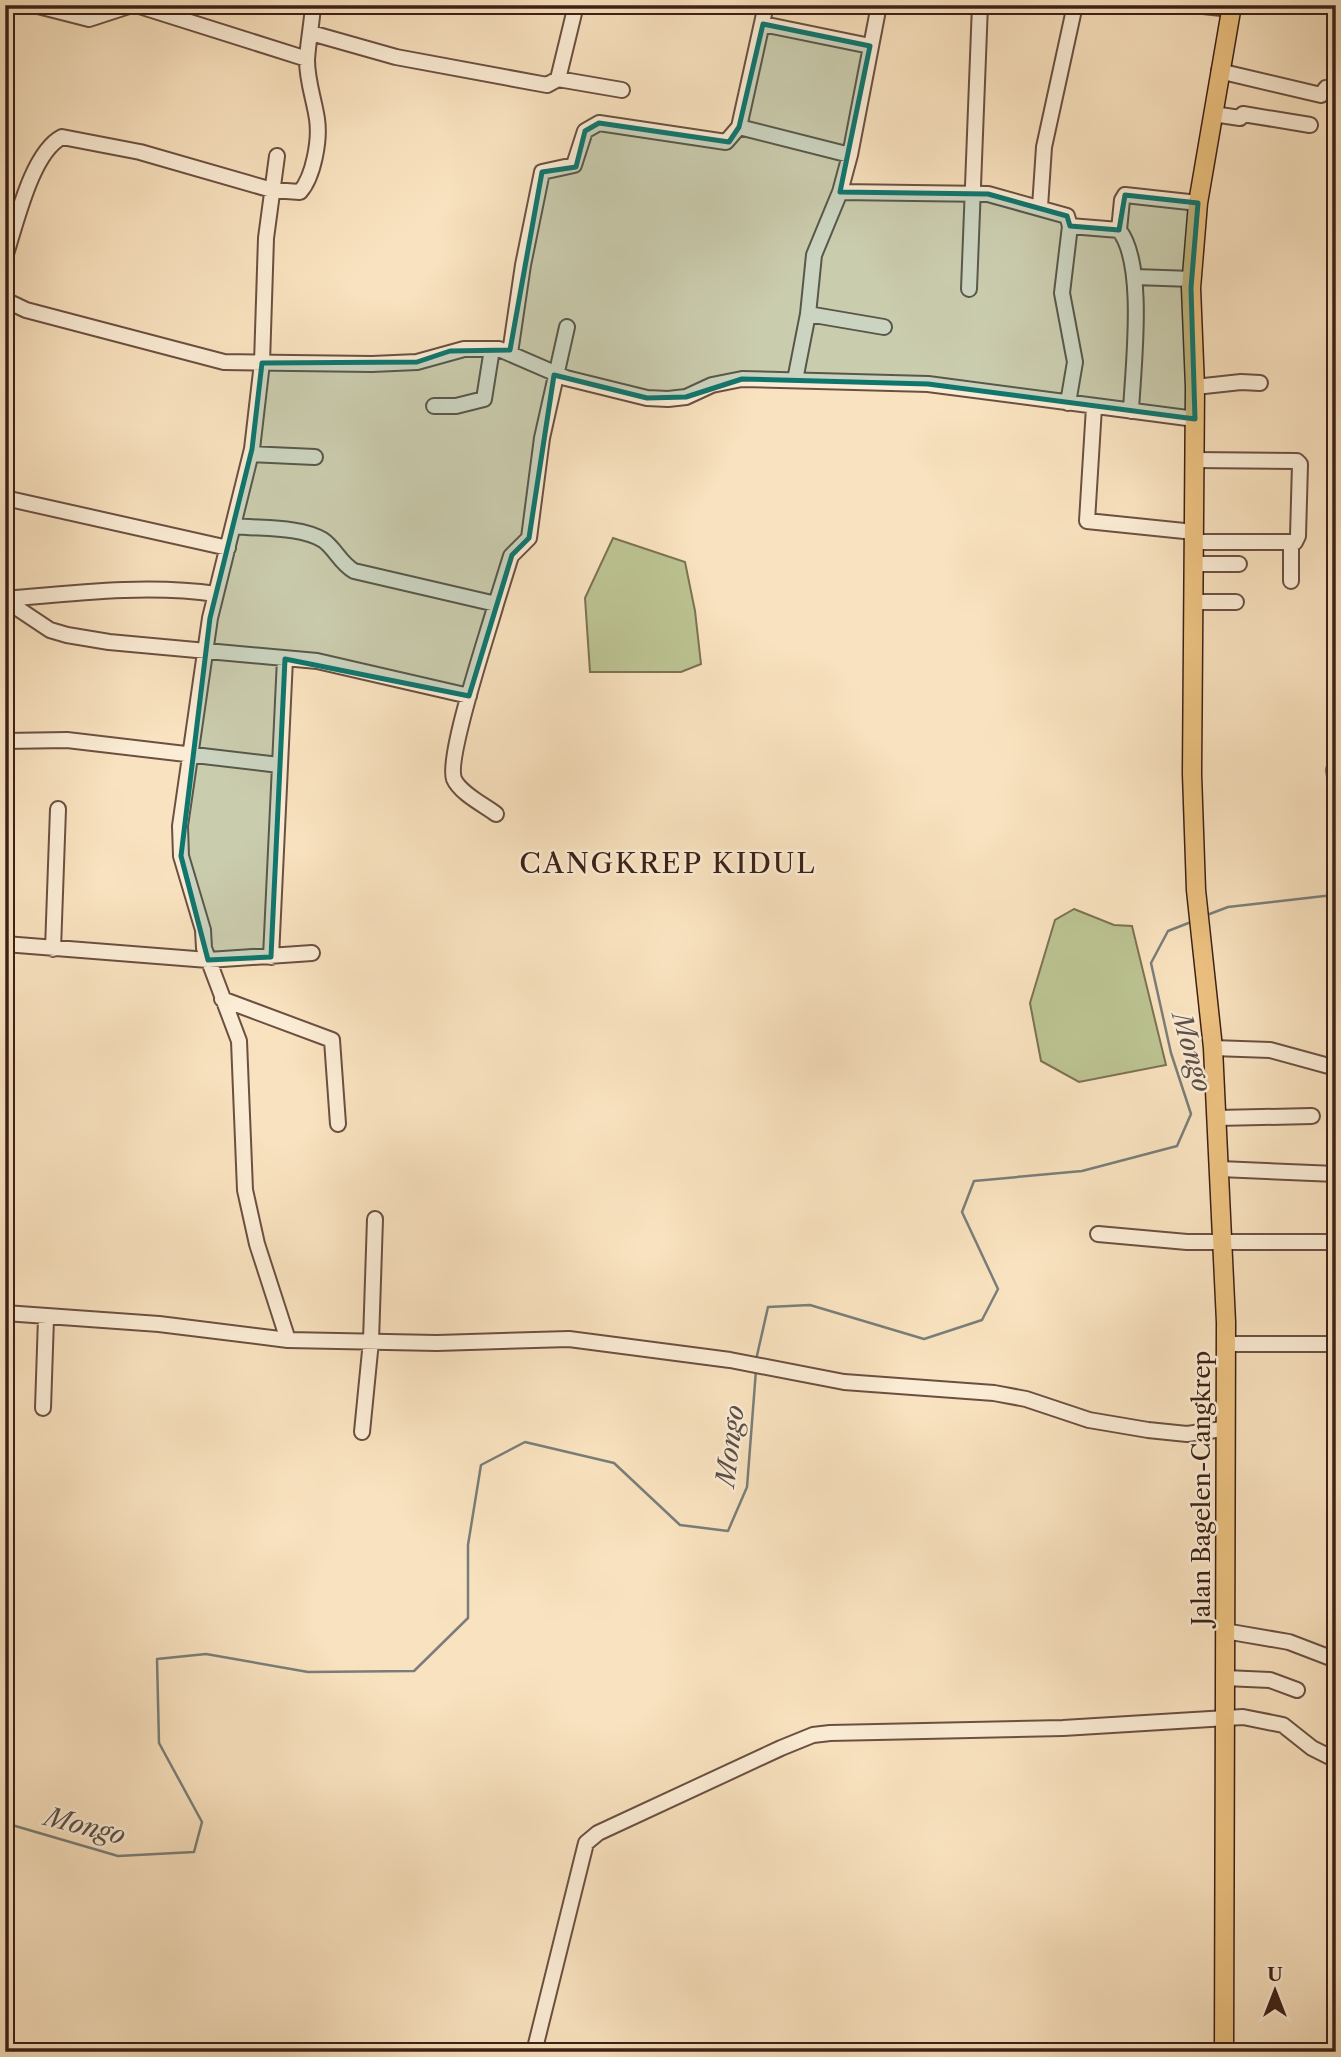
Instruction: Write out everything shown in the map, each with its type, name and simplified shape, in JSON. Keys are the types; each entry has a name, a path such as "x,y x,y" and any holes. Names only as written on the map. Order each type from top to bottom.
{"main road":[{"name":"Jalan Bagelen-Cangkrep","path":"1224,2052 1225,1344 1213,1048 1196,890 1192,760 1195,387 1192,279 1198,203 1232,7"}],"street":[{"path":"34,5 89,19 101,18 125,6 134,5 307,59"},
{"path":"5,257 16,218 36,173 57,140 62,137 139,152 272,190 300,192 310,175 317,121 309,87 307,59 313,5"},
{"path":"558,79 576,5"},
{"path":"510,353 529,229 542,173 574,165 586,131 599,123 726,142 739,127 764,24 766,5"},
{"path":"795,380 808,314 814,256 840,192 850,155 878,5"},
{"path":"969,289 980,5"},
{"path":"1040,207 1044,147 1075,5"},
{"path":"1194,5 1232,7"},
{"path":"764,24 870,46"},
{"path":"311,33 397,57 547,85 558,79 622,90"},
{"path":"1219,71 1321,95 1326,89 1336,92"},
{"path":"1213,114 1240,118 1243,114 1310,125"},
{"path":"739,127 850,155"},
{"path":"277,156 266,238 262,363 251,454 205,650 180,826 181,856 203,930 208,960 242,1053 245,1190 257,1244 288,1340"},
{"path":"840,192 974,194 1001,197 1067,216 1070,226 1062,293 1075,362 1068,403"},
{"path":"1131,411 1135,277 1131,251 1119,230 1122,200 1125,195 1198,203"},
{"path":"1070,226 1119,230"},
{"path":"1135,277 1192,279"},
{"path":"5,300 26,310 224,362 417,362 450,351 492,349 510,353 554,374 647,398 686,397 712,385 742,379 928,384 1195,419"},
{"path":"808,314 884,327"},
{"path":"496,814 459,785 453,777 454,759 469,695 511,556 528,538 554,374 567,327"},
{"path":"434,406 456,406 484,400 492,349"},
{"path":"1195,387 1241,382 1260,383"},
{"path":"1094,407 1087,521 1193,537 1291,542 1298,536 1299,462 1194,460"},
{"path":"251,454 315,457"},
{"path":"5,498 228,548"},
{"path":"235,526 312,536 324,541 342,564 354,571 496,604"},
{"path":"1291,542 1291,581"},
{"path":"1193,564 1239,564"},
{"path":"5,600 142,590 187,590 216,594"},
{"path":"5,600 50,630 67,635 109,642 317,661 469,695"},
{"path":"1193,602 1236,602"},
{"path":"271,957 285,659"},
{"path":"5,741 67,740 279,765"},
{"path":"53,949 58,809"},
{"path":"5,944 208,960 312,953"},
{"path":"222,999 332,1040 338,1124"},
{"path":"1213,1048 1270,1050 1336,1068"},
{"path":"1217,1118 1312,1116"},
{"path":"1220,1169 1336,1174"},
{"path":"362,1432 371,1341 375,1219"},
{"path":"1098,1234 1223,1243 1336,1242"},
{"path":"5,1313 159,1324 288,1340 437,1343 569,1339 668,1355 730,1360 844,1382 1005,1395 1026,1399 1089,1420 1148,1430 1187,1434 1223,1429"},
{"path":"43,1409 46,1318"},
{"path":"1225,1344 1336,1344"},
{"path":"1225,1631 1289,1643 1336,1660"},
{"path":"1225,1678 1270,1680 1297,1690"},
{"path":"534,2052 586,1843 598,1833 813,1735 1063,1728 1225,1718 1275,1721 1336,1760"}],"highlighted area":[{"path":"763,24 870,46 840,192 988,194 1067,216 1070,226 1119,230 1125,195 1198,203 1191,288 1195,419 928,384 742,379 686,397 647,398 554,375 529,538 512,555 469,696 285,659 271,957 208,960 181,856 210,618 252,449 262,363 417,362 450,351 510,350 542,172 576,167 585,131 599,123 729,142 739,127"}],"green space":[{"path":"613,538 685,562 695,611 701,664 681,672 590,672 585,598"},
{"path":"1074,909 1114,925 1132,926 1166,1065 1079,1082 1041,1061 1030,1003 1055,920"}],"waterway":[{"name":"Mongo","path":"1336,733 1326,770 1336,828"},
{"name":"Mongo","path":"1207,915 1228,907 1333,895 1336,891"},
{"name":"Mongo","path":"756,1360 768,1307 810,1305 924,1339 982,1320 998,1289 962,1212 974,1181 1082,1171 1177,1146 1191,1114 1171,1053 1151,963 1168,931 1191,922"},
{"name":"Mongo","path":"5,1823 118,1856 194,1852 202,1822 159,1743 157,1659 206,1654 308,1672 414,1671 468,1618 468,1545 481,1465 525,1442 614,1463 680,1525 728,1531 747,1487 756,1370"},
{"name":"Mongo","path":"5,2042 15,2046 18,2052"}],"district":[{"name":"CANGKREP KIDUL","path":"668,863"}]}
